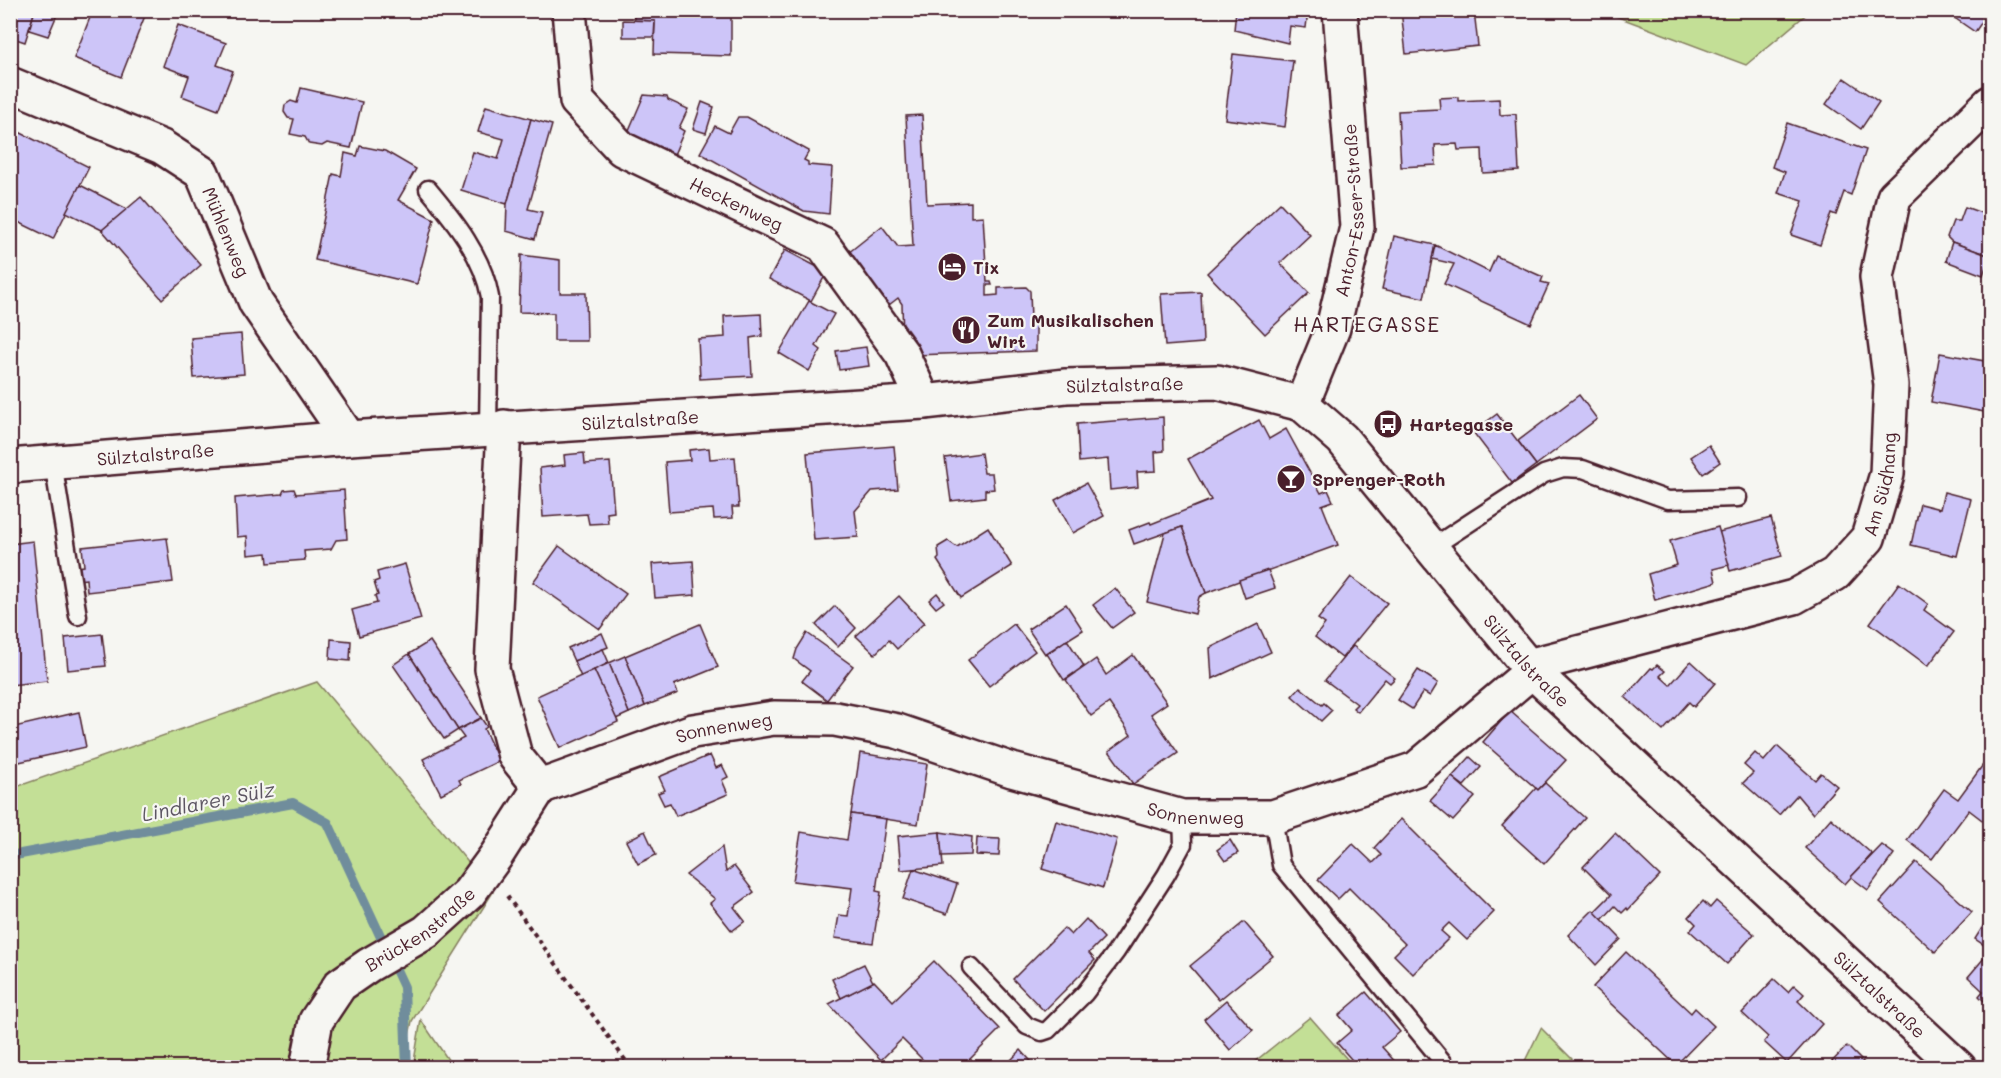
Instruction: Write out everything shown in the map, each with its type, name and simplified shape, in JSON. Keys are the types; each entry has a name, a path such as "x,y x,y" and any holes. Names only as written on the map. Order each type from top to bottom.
{"street":[{"name":"Heckenweg","path":"569,10 577,101 622,148 823,245 902,354 924,402"},
{"name":"Anton-Esser-Straße","path":"1302,404 1333,328 1357,227 1340,10"},
{"name":"Mühlenweg","path":"10,84 162,147 202,173 256,303 349,438"},
{"name":"Am Südhang","path":"1530,669 1794,597 1835,574 1868,538 1887,474 1891,384 1877,277 1894,197 1990,103"},
{"name":"Sülztalstraße","path":"10,466 349,438 924,402 1066,386 1217,382 1302,404 1342,439 1530,669 1959,1068"},
{"path":"496,428 492,669 515,756 540,787"},
{"name":"Sonnenweg","path":"540,787 693,731 774,718 835,719 897,731 1012,770 1182,817 1273,817 1416,769 1530,669"},
{"name":"Brückenstraße","path":"307,1068 316,1021 340,985 369,964 426,932 469,893 540,787"}],"lane":[{"path":"428,189 453,220 488,281 496,428"},
{"path":"53,462 78,616"},
{"path":"1431,548 1544,474 1563,468 1582,469 1668,500 1738,498"},
{"path":"971,967 1027,1026 1042,1032 1048,1030 1085,993 1116,952 1166,875 1183,844 1182,817"},
{"path":"1273,817 1281,865 1448,1068"}],"path":[{"path":"487,868 631,1068"}],"green space":[{"path":"1602,11 1810,11 1746,65"},
{"path":"317,682 493,892 412,1021 403,1067 11,1067 10,789"},
{"path":"1310,1017 1354,1067 1248,1067"},
{"path":"421,1020 453,1067 413,1067"},
{"path":"1541,1028 1580,1067 1522,1067"}],"building":[{"path":"10,10 35,10 25,42 10,37"},
{"path":"35,10 59,10 48,36 29,30"},
{"path":"93,10 141,10 146,13 121,77 74,58"},
{"path":"634,10 731,10 731,56 654,54 655,21 634,20"},
{"path":"1236,10 1308,10 1306,28 1290,26 1288,43 1234,30"},
{"path":"1401,10 1474,10 1478,46 1406,54"},
{"path":"1943,10 1990,10 1975,32"},
{"path":"623,20 655,21 654,37 623,37"},
{"path":"178,25 226,43 217,65 233,71 218,110 182,96 189,76 163,66"},
{"path":"1233,54 1293,61 1285,127 1225,119"},
{"path":"1844,78 1879,102 1861,129 1826,104"},
{"path":"301,88 362,102 351,148 327,143 322,146 309,144 305,137 290,134 294,119 288,118 284,112 285,105 291,101 297,103"},
{"path":"644,95 667,97 668,100 688,109 679,128 684,131 673,157 626,137"},
{"path":"1458,97 1458,101 1499,99 1500,115 1516,114 1519,171 1483,173 1482,149 1458,150 1457,144 1435,145 1436,165 1401,167 1398,111 1440,109 1439,98"},
{"path":"702,102 714,107 706,133 693,129"},
{"path":"486,106 531,119 507,204 461,190 473,152 498,159 504,139 478,132"},
{"path":"922,115 927,204 971,202 971,217 983,216 987,282 991,282 992,285 987,285 987,296 998,295 998,288 1026,287 1030,291 1031,320 1036,319 1036,351 914,355 914,339 903,339 902,304 898,298 889,305 848,253 882,226 898,247 913,246 906,116"},
{"path":"738,117 747,117 809,151 804,160 808,162 808,165 832,167 829,214 804,211 700,153 715,126 729,133"},
{"path":"531,119 552,125 528,209 542,212 535,239 506,231 507,204"},
{"path":"1787,123 1866,150 1851,195 1844,192 1836,215 1831,213 1820,245 1791,235 1803,201 1778,193 1785,172 1772,167"},
{"path":"17,131 89,167 53,239 10,218 10,144"},
{"path":"360,146 385,151 416,169 398,200 434,219 417,284 315,260 333,174 341,176 345,153 357,156"},
{"path":"80,185 127,209 102,230 66,212"},
{"path":"141,197 201,265 162,299 102,230"},
{"path":"1280,203 1310,235 1280,263 1309,293 1265,334 1207,273"},
{"path":"1965,207 1990,216 1990,256 1952,242 1947,237 1953,221 1960,221"},
{"path":"1394,236 1435,245 1424,298 1382,289"},
{"path":"1952,242 1990,256 1983,275 1946,261"},
{"path":"1435,245 1489,272 1496,256 1543,277 1541,282 1549,284 1531,324 1444,284 1454,264 1432,259"},
{"path":"785,250 827,272 811,301 769,279"},
{"path":"521,255 560,260 560,293 586,293 587,341 554,341 554,313 519,312"},
{"path":"1201,292 1203,343 1165,346 1161,294"},
{"path":"809,301 834,314 816,346 821,350 809,371 779,353"},
{"path":"761,314 762,336 750,338 752,376 700,379 698,339 725,337 724,316"},
{"path":"241,334 244,374 194,378 191,338"},
{"path":"866,347 869,366 839,370 836,351"},
{"path":"1940,353 1990,362 1990,413 1931,402"},
{"path":"1579,395 1597,419 1536,465 1518,441"},
{"path":"1497,414 1536,465 1512,483 1473,432"},
{"path":"1163,417 1164,451 1155,452 1156,471 1137,472 1138,487 1110,490 1108,459 1079,462 1077,424"},
{"path":"1259,420 1269,439 1286,429 1321,493 1328,490 1333,501 1322,505 1338,545 1206,593 1182,527 1134,544 1129,530 1150,522 1151,524 1211,500 1188,459"},
{"path":"1709,445 1720,462 1703,474 1691,457"},
{"path":"894,446 898,489 872,491 855,511 858,537 814,540 807,453"},
{"path":"709,448 710,459 735,457 739,507 732,507 733,518 714,519 713,509 669,512 665,462 690,460 689,450"},
{"path":"584,453 585,464 610,462 614,512 607,513 608,523 589,524 587,514 543,517 540,468 565,465 564,455"},
{"path":"981,453 984,473 992,473 994,489 985,490 985,497 951,501 945,458"},
{"path":"1086,483 1104,516 1073,533 1055,500"},
{"path":"294,489 296,494 344,490 347,539 336,540 331,549 304,551 305,560 268,563 267,553 248,555 247,536 237,537 235,498 282,494 284,490"},
{"path":"1944,492 1971,499 1957,556 1911,545 1920,504 1940,509"},
{"path":"1771,518 1782,556 1730,571 1719,532"},
{"path":"988,527 1012,566 961,598 937,560 939,558 938,547 948,541 957,547"},
{"path":"1182,527 1206,593 1199,597 1195,614 1147,602 1165,533"},
{"path":"1718,527 1729,565 1713,569 1716,582 1655,600 1648,574 1677,565 1670,541"},
{"path":"167,538 173,582 87,592 86,579 78,580 77,567 84,566 82,547"},
{"path":"33,541 47,681 10,685 10,544"},
{"path":"559,546 626,594 600,629 533,582"},
{"path":"693,561 695,595 655,598 652,564"},
{"path":"405,564 421,619 359,636 352,610 377,603 375,596 378,595 374,582 379,580 377,572"},
{"path":"1268,570 1275,588 1245,598 1239,580"},
{"path":"1351,577 1387,603 1342,658 1315,637 1325,624 1318,619"},
{"path":"1899,583 1928,604 1924,610 1954,632 1928,666 1870,623"},
{"path":"1115,588 1134,612 1112,628 1093,605"},
{"path":"937,593 944,602 936,608 929,600"},
{"path":"899,596 924,623 897,649 889,640 875,654 856,636"},
{"path":"1066,604 1083,630 1045,654 1028,629"},
{"path":"835,606 856,628 838,647 816,625"},
{"path":"700,624 718,667 674,685 678,693 645,706 625,656"},
{"path":"1014,624 1035,651 989,686 968,660"},
{"path":"1258,624 1271,652 1212,679 1210,648"},
{"path":"602,633 608,647 574,661 568,648"},
{"path":"807,633 853,666 827,700 802,681 810,671 794,659"},
{"path":"102,634 106,666 68,670 65,638"},
{"path":"331,639 351,641 350,661 330,659"},
{"path":"430,641 481,718 458,730 409,654"},
{"path":"1068,641 1084,666 1064,680 1047,654"},
{"path":"1353,646 1395,678 1390,683 1385,679 1358,712 1353,708 1357,704 1325,680"},
{"path":"603,649 609,663 581,677 574,661"},
{"path":"409,654 458,730 444,739 393,665"},
{"path":"1133,655 1167,703 1151,714 1178,753 1133,784 1109,751 1131,735 1109,703 1091,716 1066,680 1096,659 1106,675"},
{"path":"625,656 645,706 629,713 609,663"},
{"path":"1691,661 1715,683 1694,707 1689,702 1663,731 1625,697 1651,668 1657,665 1665,671 1660,676 1670,685"},
{"path":"609,663 629,713 616,719 594,670"},
{"path":"594,670 618,722 560,748 537,696"},
{"path":"1418,670 1438,683 1430,696 1423,692 1412,709 1398,700"},
{"path":"1300,687 1332,710 1321,721 1292,696"},
{"path":"1510,711 1566,760 1538,790 1483,742"},
{"path":"79,712 86,747 10,764 10,728"},
{"path":"481,718 487,727 484,729 499,761 459,780 461,784 441,794 423,759 464,738 458,730"},
{"path":"1777,746 1815,780 1821,773 1837,786 1813,814 1797,795 1779,815 1743,783 1753,773 1744,765 1755,753 1764,761"},
{"path":"860,753 927,764 918,824 851,814"},
{"path":"710,755 716,768 722,765 728,777 722,780 728,794 676,816 670,803 664,805 658,793 665,790 659,777"},
{"path":"1470,757 1481,767 1464,786 1452,777"},
{"path":"1988,758 1990,760 1990,826 1969,810 1932,859 1907,840 1944,789 1958,799"},
{"path":"1452,777 1475,797 1453,821 1430,801"},
{"path":"1545,783 1585,818 1544,864 1502,826 1536,788 1538,790"},
{"path":"851,814 886,819 876,891 881,892 873,943 835,938 839,915 848,916 852,888 793,881 801,832 847,840"},
{"path":"1831,818 1872,854 1845,884 1805,848"},
{"path":"1401,819 1494,912 1467,940 1449,923 1441,931 1449,938 1413,974 1394,955 1405,944 1349,888 1338,899 1318,880 1353,844 1373,863 1381,855 1374,848"},
{"path":"1056,821 1117,839 1103,888 1042,869"},
{"path":"645,831 656,855 638,864 626,841"},
{"path":"940,832 943,866 901,870 898,836"},
{"path":"940,832 972,837 971,855 942,856"},
{"path":"1615,833 1660,876 1628,910 1627,908 1622,913 1615,906 1602,920 1594,912 1611,895 1583,867"},
{"path":"977,838 1000,839 999,856 976,855"},
{"path":"1230,840 1238,853 1225,861 1217,850"},
{"path":"1882,845 1894,854 1868,890 1851,877"},
{"path":"722,847 726,872 734,866 754,892 734,907 745,921 732,931 710,903 715,899 686,875"},
{"path":"1916,862 1972,912 1935,952 1880,902"},
{"path":"913,869 957,884 947,914 903,899"},
{"path":"1703,901 1710,908 1716,901 1754,934 1727,964 1690,931 1696,924 1689,917"},
{"path":"1593,910 1621,939 1596,965 1568,935"},
{"path":"1990,915 1990,949 1975,939"},
{"path":"1086,919 1104,938 1089,953 1095,960 1044,1011 1013,979 1064,928 1071,935"},
{"path":"1244,922 1273,956 1219,1000 1190,966"},
{"path":"1990,951 1990,1007 1979,996 1983,991 1968,977"},
{"path":"1626,952 1691,1013 1695,1008 1714,1026 1676,1065 1593,987"},
{"path":"934,961 1000,1029 961,1068 931,1068 902,1039 881,1060 829,1004 874,981 893,1001"},
{"path":"864,964 873,982 841,998 832,979"},
{"path":"1774,979 1788,992 1794,985 1804,994 1798,1001 1822,1024 1787,1063 1764,1042 1768,1037 1742,1013"},
{"path":"1366,992 1400,1032 1382,1047 1399,1066 1396,1068 1374,1068 1367,1059 1358,1067 1337,1043 1352,1030 1339,1015"},
{"path":"1226,1000 1253,1030 1230,1050 1204,1019"},
{"path":"1847,1046 1869,1068 1826,1068"},
{"path":"1021,1050 1037,1068 1003,1068"}],"waterway":[{"name":"Lindlarer Sülz","path":"10,856 293,803 328,823 404,987 407,1068"}],"place":[{"name":"Tix","path":"952,267"},
{"name":"Zum Musikalischen Wirt","path":"966,330"},
{"name":"Hartegasse","path":"1388,424"},
{"name":"Sprenger-Roth","path":"1291,479"}],"district":[{"name":"HARTEGASSE","path":"1367,323"}]}
